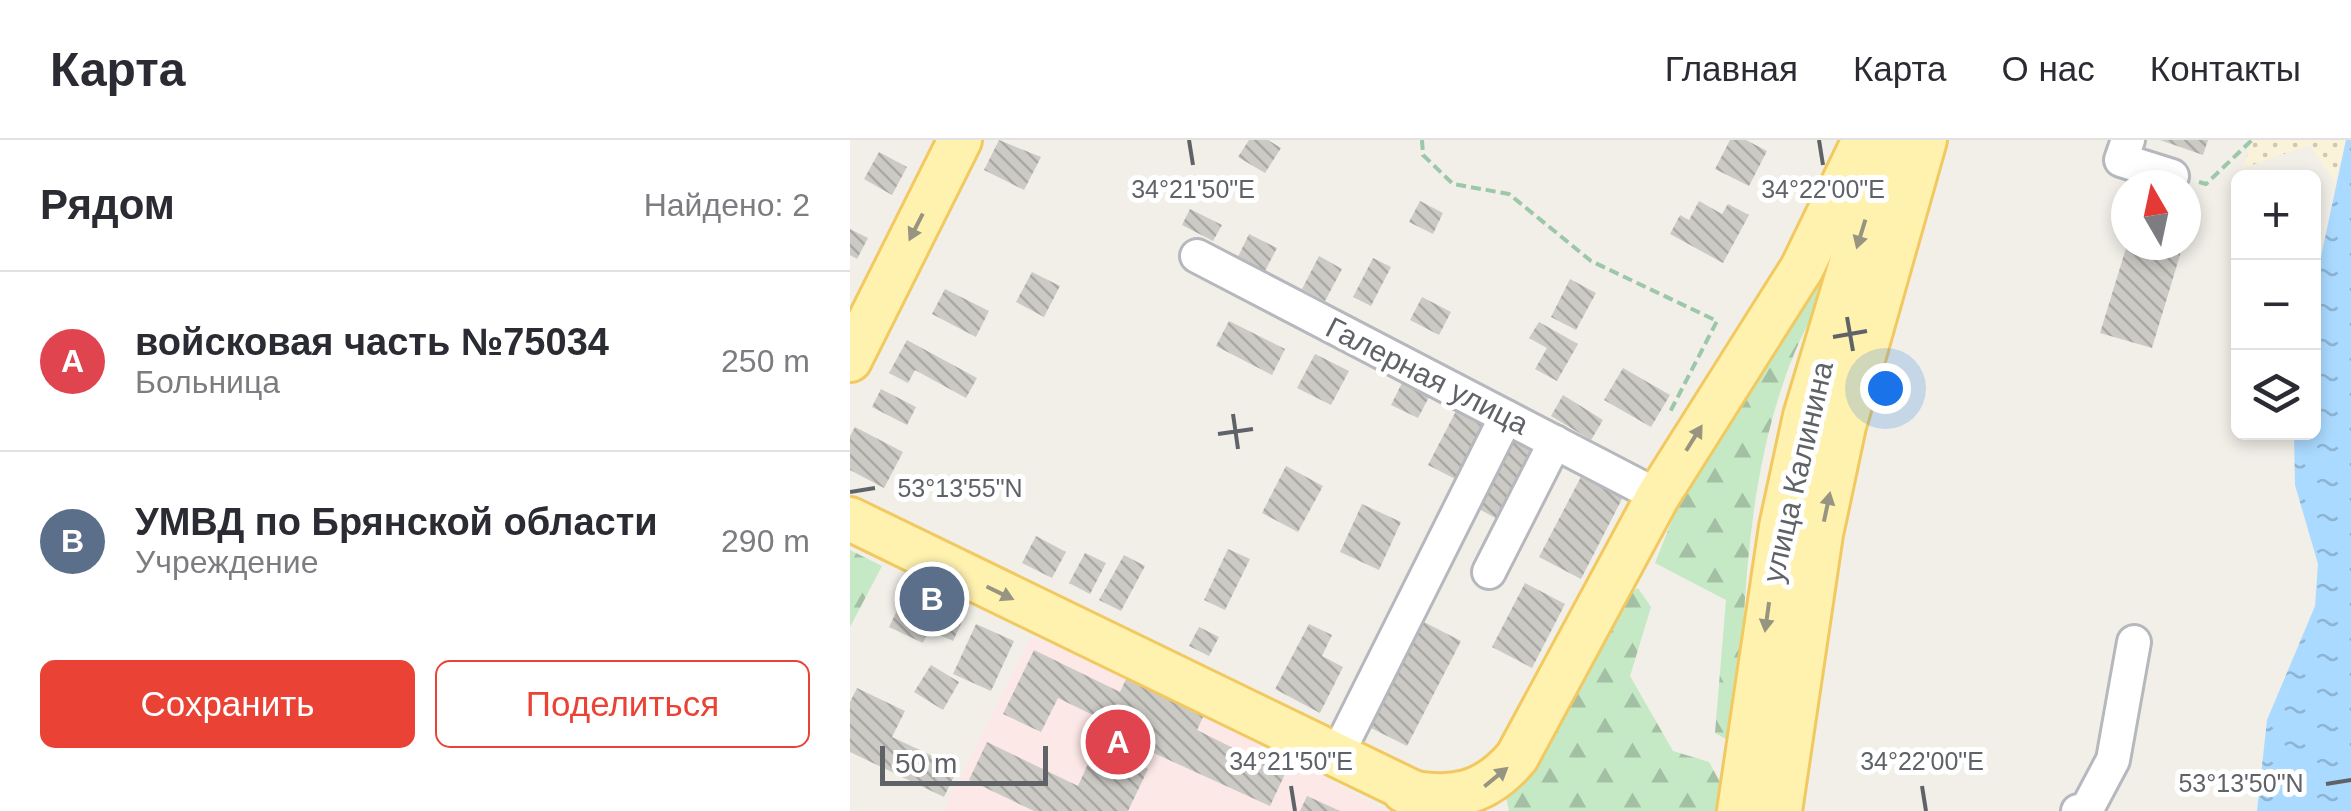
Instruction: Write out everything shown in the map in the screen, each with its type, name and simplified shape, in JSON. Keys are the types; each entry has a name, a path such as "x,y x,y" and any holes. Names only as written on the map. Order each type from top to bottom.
{"main road":[{"path":"850,360 960,140"},
{"path":"1404,791 1452,797 1486,786 1503,774 1533,734 1658,496 1802,268 1864,140"},
{"name":"улица Калинина","path":"1739,811 1781,527 1804,416 1888,140"},
{"name":"улица Калинина","path":"1780,811 1821,534 1844,426 1925,140"},
{"path":"850,519 1452,811"}],"street":[{"path":"2128,140 2121,160 2153,170"},
{"name":"Галерная улица","path":"1197,256 1658,496"},
{"path":"1336,757 1506,416"},
{"path":"1490,572 1555,442"},
{"path":"2078,811 2087,809 2113,760 2134,642"}],"path":[{"path":"1422,140 1423,155 1453,184 1509,194 1591,260 1717,321 1667,418"},
{"path":"2201,183 2206,184 2252,140"}],"shaded area":[{"path":"1031,637 1128,673 1387,811 943,811"}],"green space":[{"path":"1814,278 1824,291 1786,375 1761,465 1748,558 1739,746 1715,733 1726,600 1655,563 1694,465"},
{"path":"850,550 882,566 850,627"},
{"path":"1638,588 1651,607 1630,676 1673,751 1709,762 1721,784 1719,811 1509,811 1506,797 1536,756 1621,598"}],"sand":[{"path":"2252,140 2346,140 2335,182 2310,145 2243,168"}],"water":[{"path":"2346,140 2351,140 2351,811 2257,811 2267,720 2315,606 2318,564 2295,485 2294,440 2321,440 2321,256"}],"building":[{"path":"999,140 1041,157 1024,190 984,170"},
{"path":"1249,140 1268,140 1281,148 1265,173 1238,157"},
{"path":"1730,140 1746,140 1767,151 1749,186 1715,169"},
{"path":"2160,140 2208,140 2203,155"},
{"path":"879,152 907,167 892,195 864,179"},
{"path":"1420,201 1443,213 1433,234 1409,222"},
{"path":"1699,201 1722,214 1728,204 1749,215 1723,263 1670,234 1680,215 1689,220"},
{"path":"1190,209 1222,225 1213,241 1182,225"},
{"path":"850,229 868,238 857,259 850,255"},
{"path":"1249,234 1277,248 1264,273 1237,259"},
{"path":"1319,256 1342,269 1325,301 1302,289"},
{"path":"1373,258 1391,267 1371,306 1353,297"},
{"path":"2122,260 2178,260 2152,348 2100,333"},
{"path":"1032,272 1060,286 1044,317 1016,302"},
{"path":"1570,279 1596,293 1576,330 1551,317"},
{"path":"945,289 989,311 976,337 932,314"},
{"path":"1422,297 1451,312 1439,335 1410,320"},
{"path":"1229,321 1285,349 1272,375 1216,346"},
{"path":"1539,322 1578,344 1557,381 1535,369 1547,348 1529,338"},
{"path":"907,340 977,378 966,398 915,370 908,383 889,373"},
{"path":"1315,354 1349,371 1331,405 1297,388"},
{"path":"1623,368 1670,395 1651,427 1604,400"},
{"path":"1402,383 1429,397 1418,418 1391,405"},
{"path":"881,389 916,407 907,425 872,407"},
{"path":"1563,395 1603,420 1591,440 1551,416"},
{"path":"1456,411 1494,431 1467,485 1428,465"},
{"path":"855,427 903,452 884,488 850,470 850,436"},
{"path":"1512,439 1536,452 1501,521 1477,508"},
{"path":"1286,466 1323,486 1298,532 1262,513"},
{"path":"1583,473 1624,495 1581,579 1539,557"},
{"path":"1362,504 1401,522 1379,570 1340,552"},
{"path":"1036,536 1066,552 1052,578 1022,563"},
{"path":"1228,549 1250,559 1225,610 1204,600"},
{"path":"1085,553 1106,563 1090,594 1069,583"},
{"path":"1124,555 1145,566 1121,611 1099,600"},
{"path":"1525,583 1565,604 1532,668 1492,647"},
{"path":"910,584 967,611 953,641 929,630 923,643 889,627"},
{"path":"1422,621 1461,641 1407,746 1367,726"},
{"path":"976,624 1014,641 991,691 953,674"},
{"path":"1309,624 1332,635 1322,656 1343,667 1320,713 1275,689"},
{"path":"1199,627 1219,637 1209,656 1189,646"},
{"path":"1034,650 1120,692 1127,677 1204,715 1197,730 1285,774 1270,806 1101,729 1105,721 1058,698 1041,732 1003,714"},
{"path":"931,665 959,682 943,710 914,692"},
{"path":"857,688 905,711 892,737 958,768 944,797 850,752 850,702"},
{"path":"987,742 1078,786 1097,744 1148,769 1128,811 1034,811 969,780"},
{"path":"1307,796 1340,811 1300,811"}],"place":[{"name":"УМВД по Брянской области","path":"932,599"},
{"name":"войсковая часть №75034","path":"1118,742"}]}
